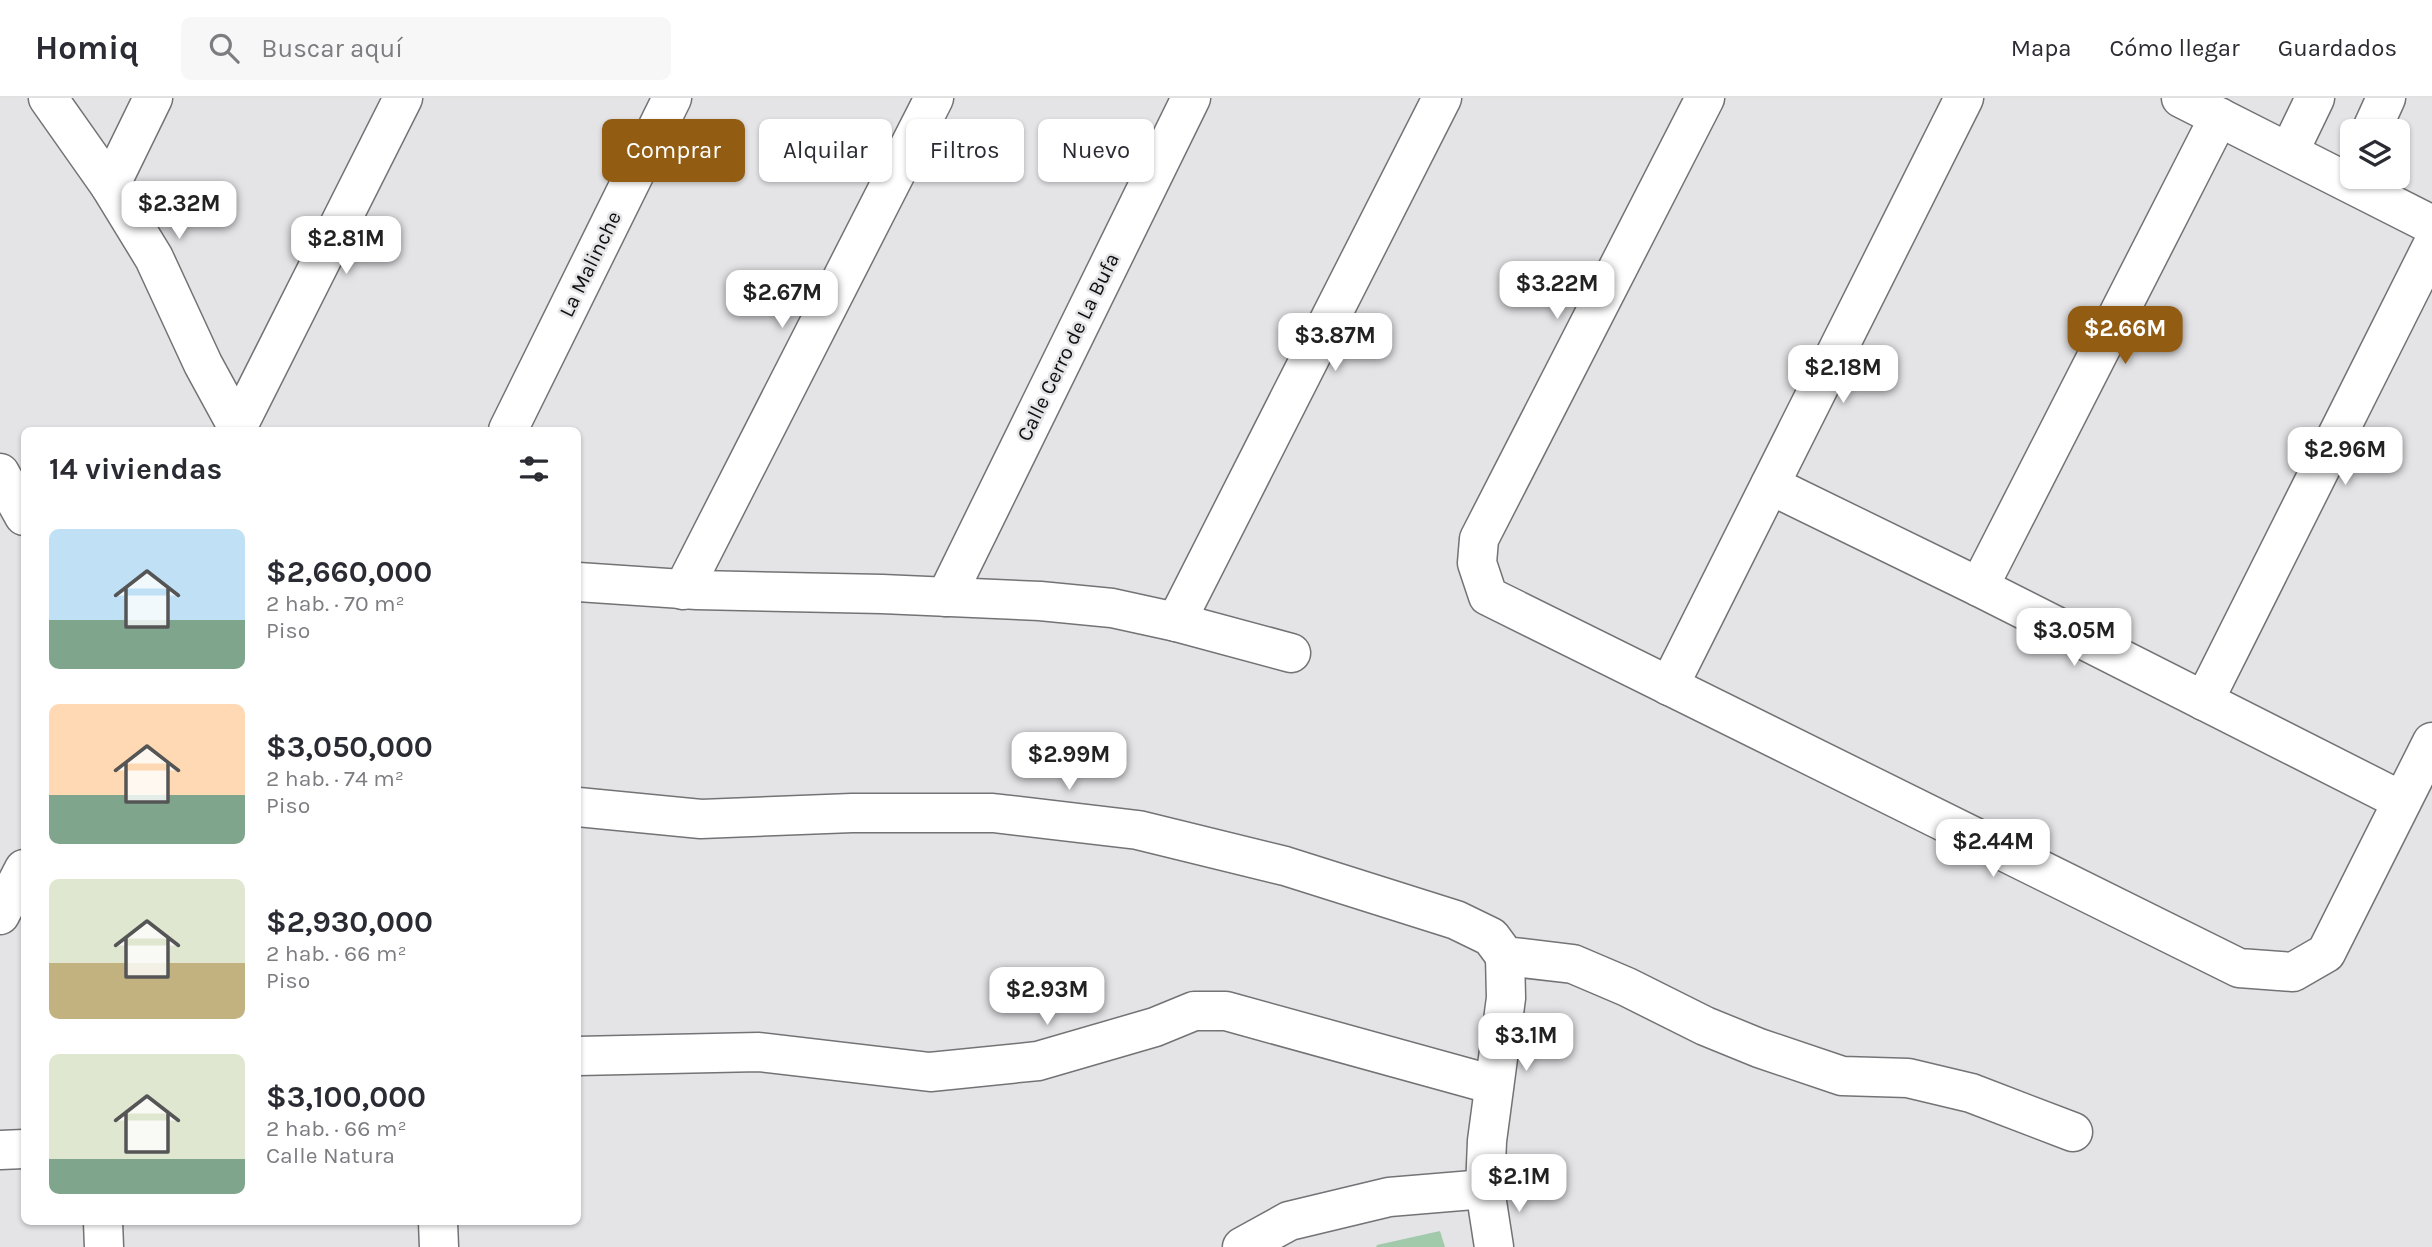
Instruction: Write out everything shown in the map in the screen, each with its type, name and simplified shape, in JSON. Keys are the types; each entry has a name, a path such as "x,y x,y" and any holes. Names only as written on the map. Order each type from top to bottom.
{"street":[{"path":"48,98 110,186 154,258 203,364 237,427"},
{"path":"110,186 153,98"},
{"path":"239,427 402,98"},
{"name":"La Malinche","path":"509,427 672,98"},
{"path":"683,590 934,98"},
{"name":"Calle Cerro de La Bufa","path":"946,597 1191,98"},
{"path":"1176,622 1442,98"},
{"path":"1705,98 1479,539 1477,564 1488,596 2239,968 2293,972 2326,953 2432,742"},
{"path":"1669,686 1964,98"},
{"path":"2181,98 2289,152 2340,174"},
{"path":"2289,152 2315,98"},
{"path":"2376,119 2386,98"},
{"path":"1979,587 2219,117"},
{"path":"2369,189 2432,225"},
{"path":"2204,701 2432,246"},
{"path":"0,473 21,511"},
{"path":"1770,485 1979,587 2402,801"},
{"path":"581,582 683,590 1040,601 1112,608 1291,653"},
{"path":"581,807 701,819 852,813 993,813 1138,830 1285,866 1456,920 1490,937 1505,956 1506,998 1487,1141 1485,1189 1494,1247"},
{"path":"0,915 21,875"},
{"path":"1505,956 1573,964 1636,991 1705,1026 1759,1048 1842,1076 1908,1078 1971,1093 2073,1132"},
{"path":"581,1056 759,1052 930,1072 1038,1061 1155,1027 1195,1011 1226,1011 1494,1085"},
{"path":"0,1150 21,1149"},
{"path":"1242,1247 1289,1222 1389,1197 1485,1189"},
{"path":"103,1225 104,1247"},
{"path":"438,1225 439,1247"}],"green space":[{"path":"1440,1231 1445,1247 1376,1247 1377,1245"}]}
